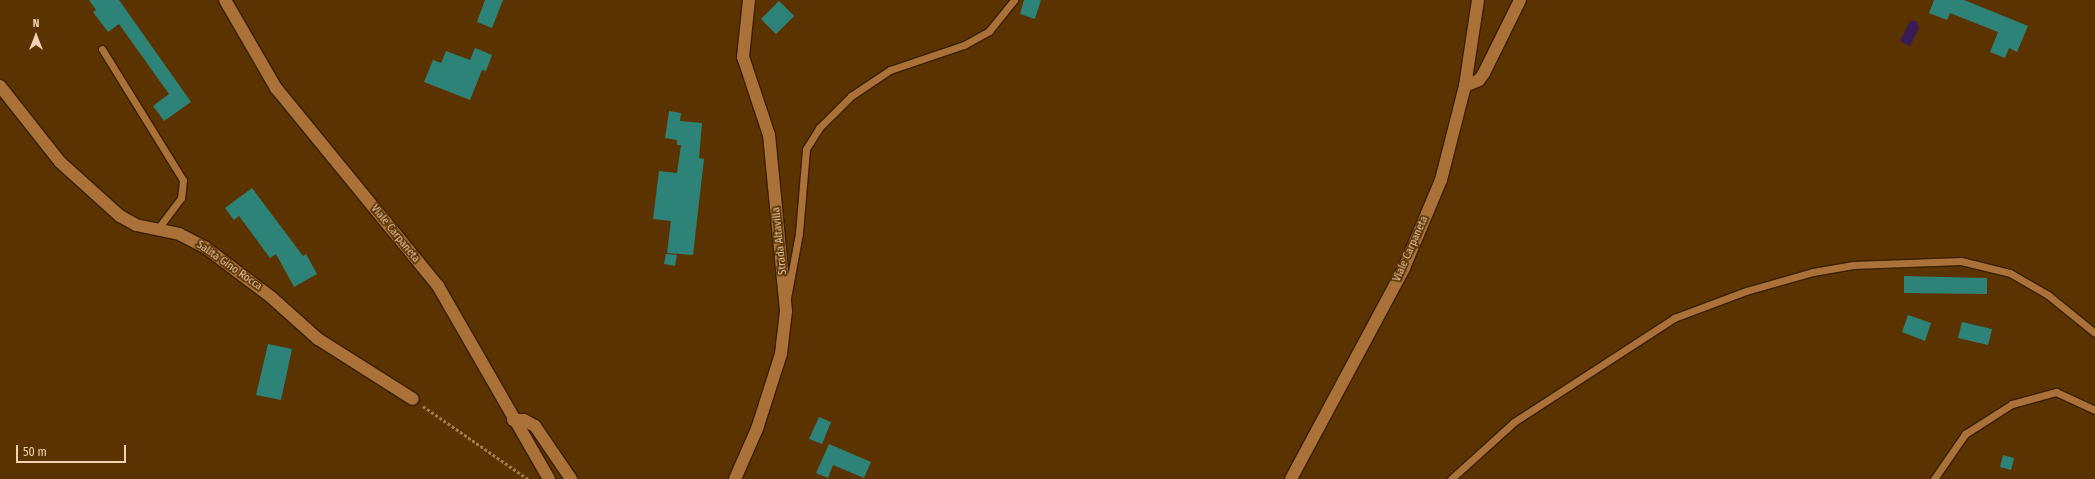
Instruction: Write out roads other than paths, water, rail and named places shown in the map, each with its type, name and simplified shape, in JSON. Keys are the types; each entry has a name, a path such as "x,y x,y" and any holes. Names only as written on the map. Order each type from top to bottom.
{"street":[{"name":"Viale Carpaneta","path":"225,0 276,88 438,286 513,420 549,479"},
{"name":"Strada Altavilla","path":"735,479 757,429 781,354 786,302 769,135 743,57 749,0"},
{"name":"Viale Carpaneta","path":"1291,479 1404,268 1441,180 1465,86 1478,0"},
{"path":"1465,86 1479,80 1484,73 1520,0"},
{"name":"Salita Gino Rocca","path":"0,86 39,138 83,185 120,216 136,226 179,234 206,248 271,297 318,339 413,399"},
{"path":"513,420 524,420 535,426 571,479"}],"lane":[{"path":"786,302 799,233 806,149 819,128 852,96 885,73 964,45 989,31 1014,0"},
{"path":"102,49 183,180 180,198 157,230"},
{"path":"1450,479 1514,422 1674,318 1746,291 1813,272 1853,265 1962,261 2010,273 2048,295 2095,333"},
{"path":"1934,479 1966,434 2012,404 2056,392 2095,410"}]}
